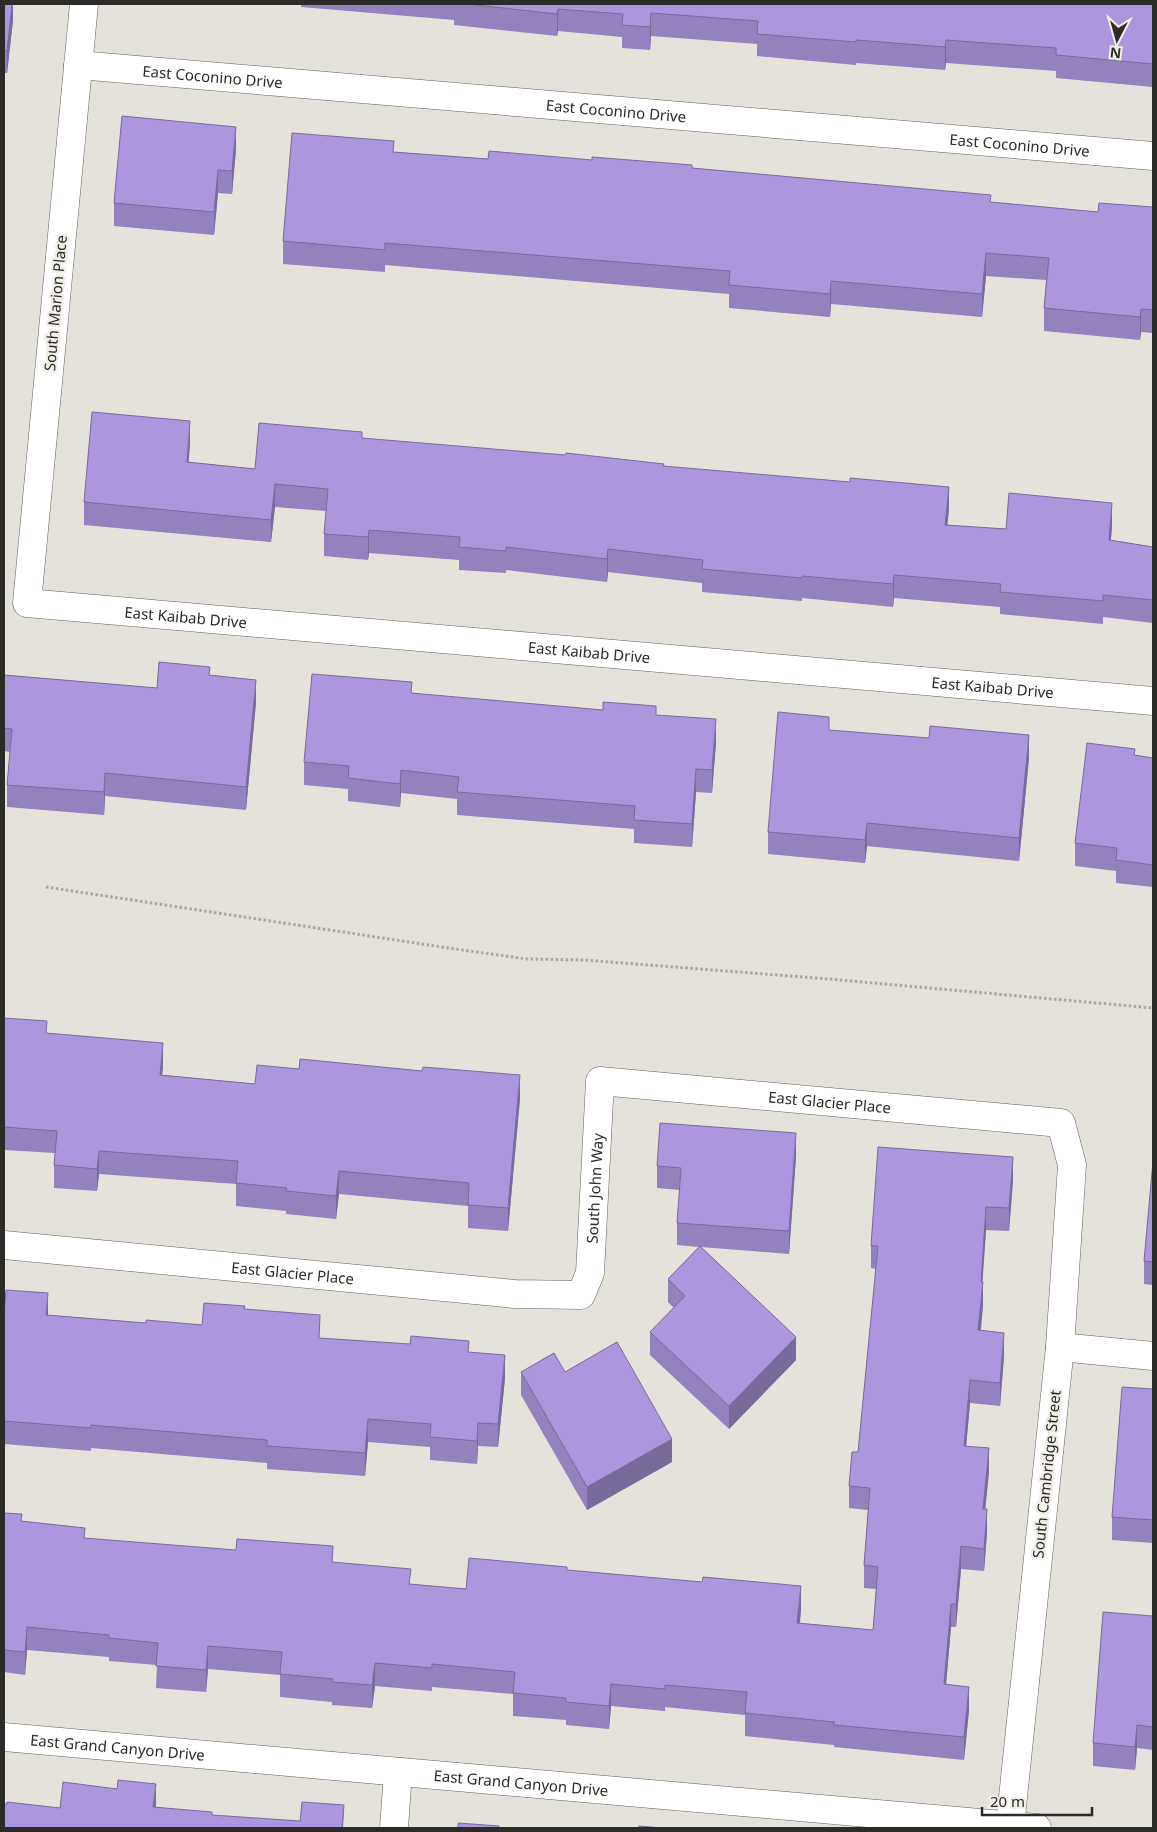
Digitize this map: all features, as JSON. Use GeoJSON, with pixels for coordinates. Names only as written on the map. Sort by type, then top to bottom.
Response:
{"type":"FeatureCollection","features":[{"type":"Feature","properties":{"kind":"street","name":"South Marion Place"},"geometry":{"type":"LineString","coordinates":[[27,603],[84,4]]}},
{"type":"Feature","properties":{"kind":"street","name":"East Coconino Drive"},"geometry":{"type":"LineString","coordinates":[[78,66],[1153,156]]}},
{"type":"Feature","properties":{"kind":"street","name":"East Kaibab Drive"},"geometry":{"type":"LineString","coordinates":[[27,603],[1153,700]]}},
{"type":"Feature","properties":{"kind":"street","name":"East Glacier Place"},"geometry":{"type":"LineString","coordinates":[[600,1081],[1061,1123]]}},
{"type":"Feature","properties":{"kind":"street","name":"South John Way"},"geometry":{"type":"LineString","coordinates":[[581,1295],[590,1273],[600,1081]]}},
{"type":"Feature","properties":{"kind":"street","name":"South Cambridge Street"},"geometry":{"type":"LineString","coordinates":[[1010,1826],[1060,1347],[1072,1165],[1061,1123]]}},
{"type":"Feature","properties":{"kind":"street","name":"East Glacier Place"},"geometry":{"type":"LineString","coordinates":[[4,1245],[514,1294],[581,1295]]}},
{"type":"Feature","properties":{"kind":"street"},"geometry":{"type":"LineString","coordinates":[[1060,1347],[1153,1356]]}},
{"type":"Feature","properties":{"kind":"street","name":"East Grand Canyon Drive"},"geometry":{"type":"LineString","coordinates":[[4,1737],[1037,1828]]}},
{"type":"Feature","properties":{"kind":"street"},"geometry":{"type":"LineString","coordinates":[[394,1828],[398,1772]]}},
{"type":"Feature","properties":{"kind":"path"},"geometry":{"type":"LineString","coordinates":[[46,887],[462,950],[527,958],[584,960],[829,979],[1153,1008]]}},
{"type":"Feature","properties":{"kind":"building"},"geometry":{"type":"Polygon","coordinates":[[[4,4],[12,4],[7,51],[4,50],[4,4]]]}},
{"type":"Feature","properties":{"kind":"building"},"geometry":{"type":"Polygon","coordinates":[[[467,4],[1153,4],[1153,64],[1056,55],[1056,48],[946,40],[945,47],[757,34],[758,21],[651,13],[650,27],[622,25],[623,14],[558,9],[557,14],[467,4]]]}},
{"type":"Feature","properties":{"kind":"building"},"geometry":{"type":"Polygon","coordinates":[[[122,116],[236,127],[232,171],[218,170],[214,212],[114,203],[122,116]]]}},
{"type":"Feature","properties":{"kind":"building"},"geometry":{"type":"Polygon","coordinates":[[[292,133],[394,141],[393,152],[488,159],[489,151],[592,160],[592,157],[692,165],[692,168],[991,195],[990,202],[1098,212],[1099,203],[1153,207],[1153,310],[1141,309],[1140,317],[1044,308],[1049,258],[986,253],[982,294],[831,281],[830,294],[729,285],[730,271],[385,243],[385,250],[283,241],[292,133]]]}},
{"type":"Feature","properties":{"kind":"building"},"geometry":{"type":"Polygon","coordinates":[[[92,412],[190,421],[187,462],[255,469],[259,423],[362,432],[362,438],[565,455],[566,453],[664,464],[663,466],[850,482],[850,478],[949,487],[945,525],[1006,529],[1009,493],[1112,503],[1109,540],[1153,547],[1153,600],[1103,595],[1103,601],[1000,592],[1001,584],[894,575],[893,584],[702,569],[703,560],[608,549],[607,559],[506,547],[506,551],[459,547],[460,537],[369,530],[368,537],[324,534],[328,489],[275,484],[271,520],[84,502],[92,412]]]}},
{"type":"Feature","properties":{"kind":"building"},"geometry":{"type":"Polygon","coordinates":[[[159,662],[210,667],[209,675],[256,680],[246,787],[105,773],[104,792],[7,785],[12,729],[4,728],[4,675],[157,688],[159,662]]]}},
{"type":"Feature","properties":{"kind":"building"},"geometry":{"type":"Polygon","coordinates":[[[312,674],[412,682],[411,693],[603,710],[603,702],[656,706],[656,715],[716,719],[712,770],[696,769],[692,824],[634,820],[635,806],[457,792],[459,777],[401,770],[400,784],[348,778],[349,766],[304,762],[312,674]]]}},
{"type":"Feature","properties":{"kind":"building"},"geometry":{"type":"Polygon","coordinates":[[[778,712],[829,717],[829,730],[929,738],[930,726],[1029,735],[1019,838],[867,823],[865,840],[768,832],[778,712]]]}},
{"type":"Feature","properties":{"kind":"building"},"geometry":{"type":"Polygon","coordinates":[[[1087,743],[1135,749],[1134,755],[1153,758],[1153,865],[1116,860],[1117,848],[1075,843],[1087,743]]]}},
{"type":"Feature","properties":{"kind":"building"},"geometry":{"type":"Polygon","coordinates":[[[4,1018],[47,1021],[46,1033],[163,1043],[160,1075],[255,1084],[257,1065],[299,1069],[300,1059],[422,1071],[423,1067],[520,1075],[508,1208],[468,1205],[469,1183],[339,1171],[336,1196],[286,1191],[287,1188],[236,1183],[238,1161],[99,1151],[97,1169],[54,1165],[57,1131],[4,1127],[4,1018]]]}},
{"type":"Feature","properties":{"kind":"building"},"geometry":{"type":"Polygon","coordinates":[[[660,1123],[796,1133],[789,1231],[677,1223],[681,1168],[657,1166],[660,1123]]]}},
{"type":"Feature","properties":{"kind":"building"},"geometry":{"type":"Polygon","coordinates":[[[878,1147],[1013,1157],[1009,1208],[986,1207],[981,1282],[983,1282],[978,1330],[1004,1333],[1000,1383],[970,1380],[964,1446],[989,1448],[983,1509],[987,1509],[984,1549],[961,1546],[956,1604],[951,1604],[944,1684],[969,1687],[964,1737],[834,1725],[834,1722],[745,1713],[747,1692],[665,1685],[665,1689],[611,1684],[609,1706],[566,1702],[566,1698],[513,1693],[515,1672],[432,1664],[432,1668],[375,1663],[372,1685],[332,1682],[333,1679],[280,1674],[282,1652],[208,1646],[206,1670],[156,1666],[158,1643],[109,1638],[109,1635],[27,1627],[25,1652],[4,1650],[4,1513],[22,1514],[21,1521],[85,1528],[84,1538],[236,1550],[237,1539],[333,1546],[332,1562],[411,1569],[409,1584],[466,1589],[469,1558],[567,1567],[567,1570],[702,1582],[703,1577],[801,1586],[797,1623],[873,1630],[878,1567],[864,1565],[870,1488],[849,1486],[852,1452],[858,1452],[878,1246],[871,1246],[878,1147]]]}},
{"type":"Feature","properties":{"kind":"building"},"geometry":{"type":"Polygon","coordinates":[[[1153,1161],[1153,1262],[1144,1261],[1153,1161]]]}},
{"type":"Feature","properties":{"kind":"building"},"geometry":{"type":"Polygon","coordinates":[[[700,1246],[796,1337],[729,1406],[650,1332],[685,1296],[668,1279],[700,1246]]]}},
{"type":"Feature","properties":{"kind":"building"},"geometry":{"type":"Polygon","coordinates":[[[6,1290],[48,1293],[46,1315],[146,1323],[146,1320],[202,1325],[204,1303],[245,1306],[244,1309],[320,1315],[319,1338],[410,1344],[411,1336],[469,1341],[468,1352],[505,1355],[498,1424],[478,1423],[477,1441],[430,1437],[431,1424],[368,1419],[365,1453],[267,1446],[267,1440],[91,1425],[91,1428],[4,1421],[4,1314],[6,1290]]]}},
{"type":"Feature","properties":{"kind":"building"},"geometry":{"type":"Polygon","coordinates":[[[617,1342],[672,1439],[587,1487],[521,1372],[554,1353],[565,1372],[617,1342]]]}},
{"type":"Feature","properties":{"kind":"building"},"geometry":{"type":"Polygon","coordinates":[[[1122,1387],[1153,1389],[1153,1520],[1112,1517],[1122,1387]]]}},
{"type":"Feature","properties":{"kind":"building"},"geometry":{"type":"Polygon","coordinates":[[[1103,1612],[1153,1616],[1153,1727],[1137,1725],[1135,1747],[1093,1743],[1103,1612]]]}},
{"type":"Feature","properties":{"kind":"building"},"geometry":{"type":"Polygon","coordinates":[[[118,1780],[156,1784],[153,1807],[212,1812],[212,1815],[300,1821],[302,1802],[344,1805],[342,1828],[4,1828],[4,1804],[7,1804],[7,1802],[60,1808],[63,1782],[117,1789],[118,1780]]]}},
{"type":"Feature","properties":{"kind":"building"},"geometry":{"type":"Polygon","coordinates":[[[458,1823],[499,1826],[499,1828],[458,1828],[458,1823]]]}},
{"type":"Feature","properties":{"kind":"building"},"geometry":{"type":"Polygon","coordinates":[[[639,1826],[663,1828],[639,1828],[639,1826]]]}}]}
